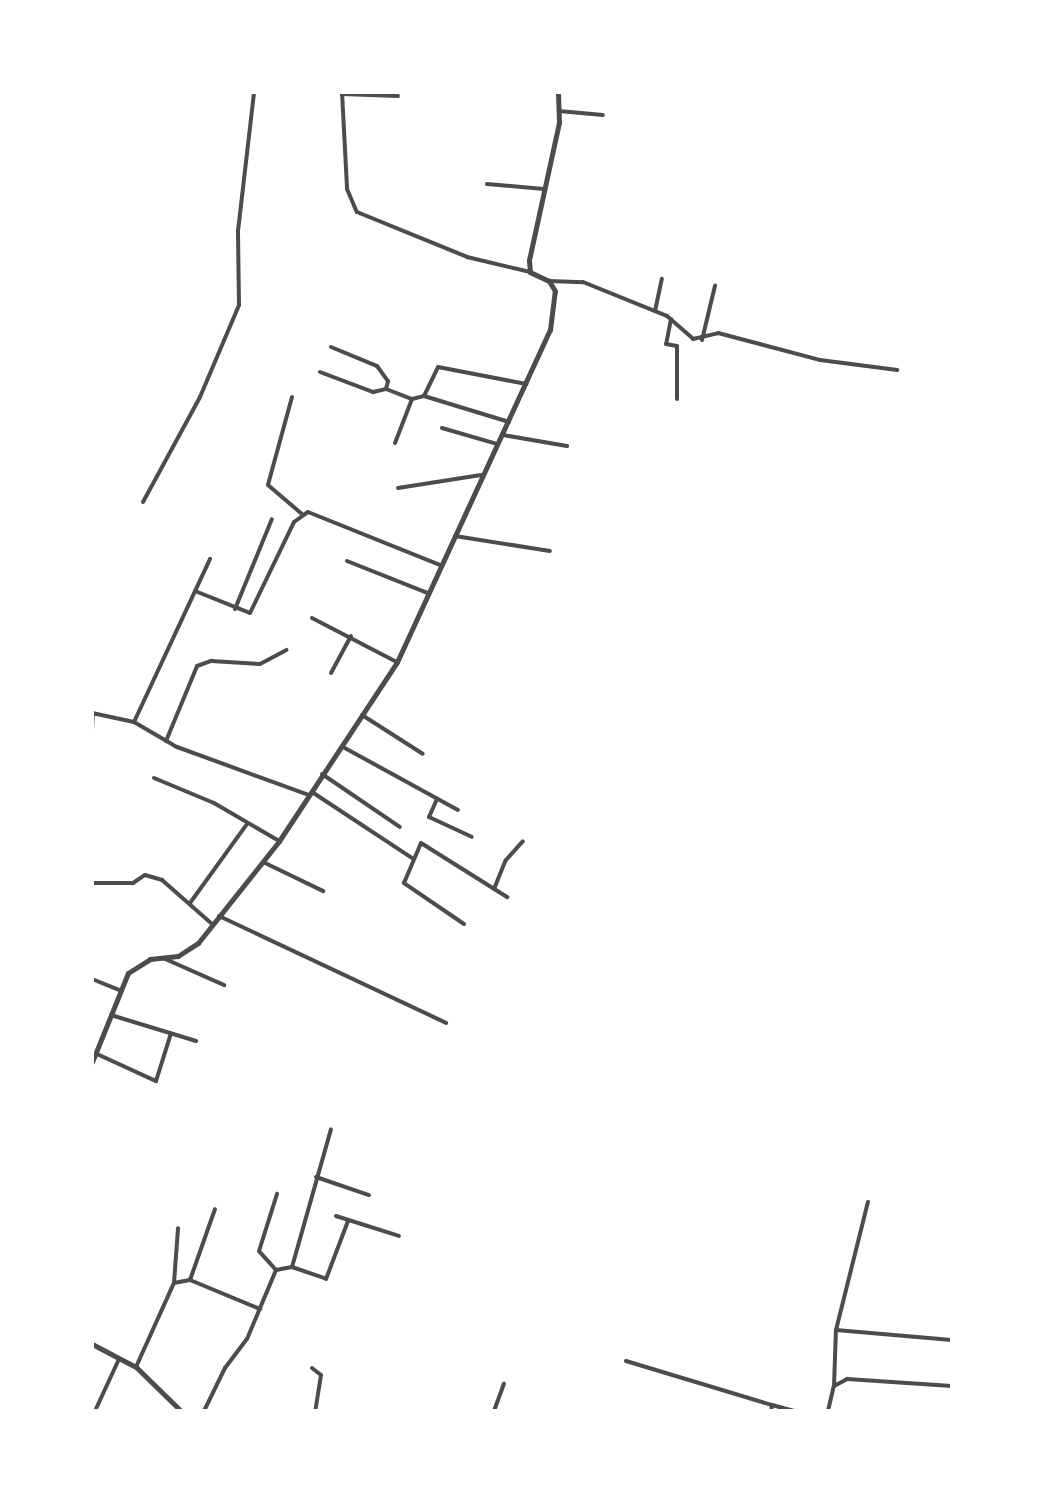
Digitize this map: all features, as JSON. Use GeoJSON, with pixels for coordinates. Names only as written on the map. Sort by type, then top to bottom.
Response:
{"type":"FeatureCollection","features":[{"type":"Feature","properties":{"kind":"street"},"geometry":{"type":"LineString","coordinates":[[143,502],[200,397],[239,305],[238,231],[254,92]]}},
{"type":"Feature","properties":{"kind":"street"},"geometry":{"type":"LineString","coordinates":[[530,272],[559,111],[558,92]]}},
{"type":"Feature","properties":{"kind":"street"},"geometry":{"type":"LineString","coordinates":[[398,96],[342,93],[347,189],[357,212],[467,257],[530,272],[549,281],[583,282],[671,319],[687,337],[702,340],[718,333],[820,360],[897,370]]}},
{"type":"Feature","properties":{"kind":"street"},"geometry":{"type":"LineString","coordinates":[[559,111],[603,115]]}},
{"type":"Feature","properties":{"kind":"street"},"geometry":{"type":"LineString","coordinates":[[487,184],[545,190]]}},
{"type":"Feature","properties":{"kind":"street"},"geometry":{"type":"LineString","coordinates":[[655,311],[662,279]]}},
{"type":"Feature","properties":{"kind":"street"},"geometry":{"type":"LineString","coordinates":[[92,1062],[119,990],[135,965],[178,956],[198,943],[279,841],[397,662],[550,330],[555,291],[549,281]]}},
{"type":"Feature","properties":{"kind":"street"},"geometry":{"type":"LineString","coordinates":[[702,340],[715,286]]}},
{"type":"Feature","properties":{"kind":"street"},"geometry":{"type":"LineString","coordinates":[[671,319],[666,344],[677,346],[677,399]]}},
{"type":"Feature","properties":{"kind":"street"},"geometry":{"type":"LineString","coordinates":[[331,347],[383,371],[386,389]]}},
{"type":"Feature","properties":{"kind":"street"},"geometry":{"type":"LineString","coordinates":[[424,396],[438,367],[527,384]]}},
{"type":"Feature","properties":{"kind":"street"},"geometry":{"type":"LineString","coordinates":[[320,372],[373,392],[386,389],[412,399],[424,396],[509,422]]}},
{"type":"Feature","properties":{"kind":"street"},"geometry":{"type":"LineString","coordinates":[[292,397],[268,485],[302,514],[322,513],[442,566]]}},
{"type":"Feature","properties":{"kind":"street"},"geometry":{"type":"LineString","coordinates":[[395,443],[412,399]]}},
{"type":"Feature","properties":{"kind":"street"},"geometry":{"type":"LineString","coordinates":[[442,428],[498,444]]}},
{"type":"Feature","properties":{"kind":"street"},"geometry":{"type":"LineString","coordinates":[[503,435],[567,446]]}},
{"type":"Feature","properties":{"kind":"street"},"geometry":{"type":"LineString","coordinates":[[398,488],[481,475]]}},
{"type":"Feature","properties":{"kind":"street"},"geometry":{"type":"LineString","coordinates":[[195,591],[235,609],[254,610],[302,514]]}},
{"type":"Feature","properties":{"kind":"street"},"geometry":{"type":"LineString","coordinates":[[235,609],[272,519]]}},
{"type":"Feature","properties":{"kind":"street"},"geometry":{"type":"LineString","coordinates":[[453,535],[550,551]]}},
{"type":"Feature","properties":{"kind":"street"},"geometry":{"type":"LineString","coordinates":[[134,722],[210,559]]}},
{"type":"Feature","properties":{"kind":"street"},"geometry":{"type":"LineString","coordinates":[[347,561],[428,593]]}},
{"type":"Feature","properties":{"kind":"street"},"geometry":{"type":"LineString","coordinates":[[312,618],[397,662]]}},
{"type":"Feature","properties":{"kind":"street"},"geometry":{"type":"LineString","coordinates":[[331,673],[351,636]]}},
{"type":"Feature","properties":{"kind":"street"},"geometry":{"type":"LineString","coordinates":[[166,741],[197,666],[211,661],[260,664],[286,650]]}},
{"type":"Feature","properties":{"kind":"street"},"geometry":{"type":"LineString","coordinates":[[92,730],[92,713],[134,722],[166,741],[311,794],[412,858]]}},
{"type":"Feature","properties":{"kind":"street"},"geometry":{"type":"LineString","coordinates":[[360,714],[423,754]]}},
{"type":"Feature","properties":{"kind":"street"},"geometry":{"type":"LineString","coordinates":[[343,747],[458,810]]}},
{"type":"Feature","properties":{"kind":"street"},"geometry":{"type":"LineString","coordinates":[[92,768],[92,799]]}},
{"type":"Feature","properties":{"kind":"street"},"geometry":{"type":"LineString","coordinates":[[322,774],[400,827]]}},
{"type":"Feature","properties":{"kind":"street"},"geometry":{"type":"LineString","coordinates":[[154,778],[279,841]]}},
{"type":"Feature","properties":{"kind":"street"},"geometry":{"type":"LineString","coordinates":[[437,799],[429,817],[472,837]]}},
{"type":"Feature","properties":{"kind":"street"},"geometry":{"type":"LineString","coordinates":[[190,903],[248,823]]}},
{"type":"Feature","properties":{"kind":"street"},"geometry":{"type":"LineString","coordinates":[[494,889],[506,860],[523,841]]}},
{"type":"Feature","properties":{"kind":"street"},"geometry":{"type":"LineString","coordinates":[[464,924],[404,883],[412,858],[421,843],[507,897]]}},
{"type":"Feature","properties":{"kind":"street"},"geometry":{"type":"LineString","coordinates":[[263,862],[323,891]]}},
{"type":"Feature","properties":{"kind":"street"},"geometry":{"type":"LineString","coordinates":[[92,883],[133,883],[145,875],[162,880],[212,924]]}},
{"type":"Feature","properties":{"kind":"street"},"geometry":{"type":"LineString","coordinates":[[219,916],[446,1023]]}},
{"type":"Feature","properties":{"kind":"street"},"geometry":{"type":"LineString","coordinates":[[163,958],[224,985]]}},
{"type":"Feature","properties":{"kind":"street"},"geometry":{"type":"LineString","coordinates":[[92,979],[119,990]]}},
{"type":"Feature","properties":{"kind":"street"},"geometry":{"type":"LineString","coordinates":[[111,1015],[196,1041]]}},
{"type":"Feature","properties":{"kind":"street"},"geometry":{"type":"LineString","coordinates":[[97,1054],[156,1081],[171,1033]]}},
{"type":"Feature","properties":{"kind":"street"},"geometry":{"type":"LineString","coordinates":[[292,1267],[331,1129]]}},
{"type":"Feature","properties":{"kind":"street"},"geometry":{"type":"LineString","coordinates":[[316,1177],[369,1195]]}},
{"type":"Feature","properties":{"kind":"street"},"geometry":{"type":"LineString","coordinates":[[276,1270],[259,1251],[277,1194]]}},
{"type":"Feature","properties":{"kind":"street"},"geometry":{"type":"LineString","coordinates":[[828,1411],[834,1386],[836,1330],[868,1202]]}},
{"type":"Feature","properties":{"kind":"street"},"geometry":{"type":"LineString","coordinates":[[190,1280],[215,1209]]}},
{"type":"Feature","properties":{"kind":"street"},"geometry":{"type":"LineString","coordinates":[[336,1216],[399,1236]]}},
{"type":"Feature","properties":{"kind":"street"},"geometry":{"type":"LineString","coordinates":[[276,1270],[292,1267],[326,1279],[348,1221]]}},
{"type":"Feature","properties":{"kind":"street"},"geometry":{"type":"LineString","coordinates":[[136,1367],[174,1283],[178,1228]]}},
{"type":"Feature","properties":{"kind":"street"},"geometry":{"type":"LineString","coordinates":[[204,1411],[260,1309],[276,1270]]}},
{"type":"Feature","properties":{"kind":"street"},"geometry":{"type":"LineString","coordinates":[[174,1283],[190,1280],[260,1309]]}},
{"type":"Feature","properties":{"kind":"street"},"geometry":{"type":"LineString","coordinates":[[836,1330],[952,1340]]}},
{"type":"Feature","properties":{"kind":"street"},"geometry":{"type":"LineString","coordinates":[[92,1344],[136,1367],[181,1411]]}},
{"type":"Feature","properties":{"kind":"street"},"geometry":{"type":"LineString","coordinates":[[95,1411],[119,1358]]}},
{"type":"Feature","properties":{"kind":"street"},"geometry":{"type":"LineString","coordinates":[[626,1361],[771,1408],[795,1411]]}},
{"type":"Feature","properties":{"kind":"street"},"geometry":{"type":"LineString","coordinates":[[312,1368],[321,1375],[315,1411]]}},
{"type":"Feature","properties":{"kind":"street"},"geometry":{"type":"LineString","coordinates":[[834,1386],[847,1379],[952,1386]]}},
{"type":"Feature","properties":{"kind":"street"},"geometry":{"type":"LineString","coordinates":[[494,1411],[504,1384]]}}]}
